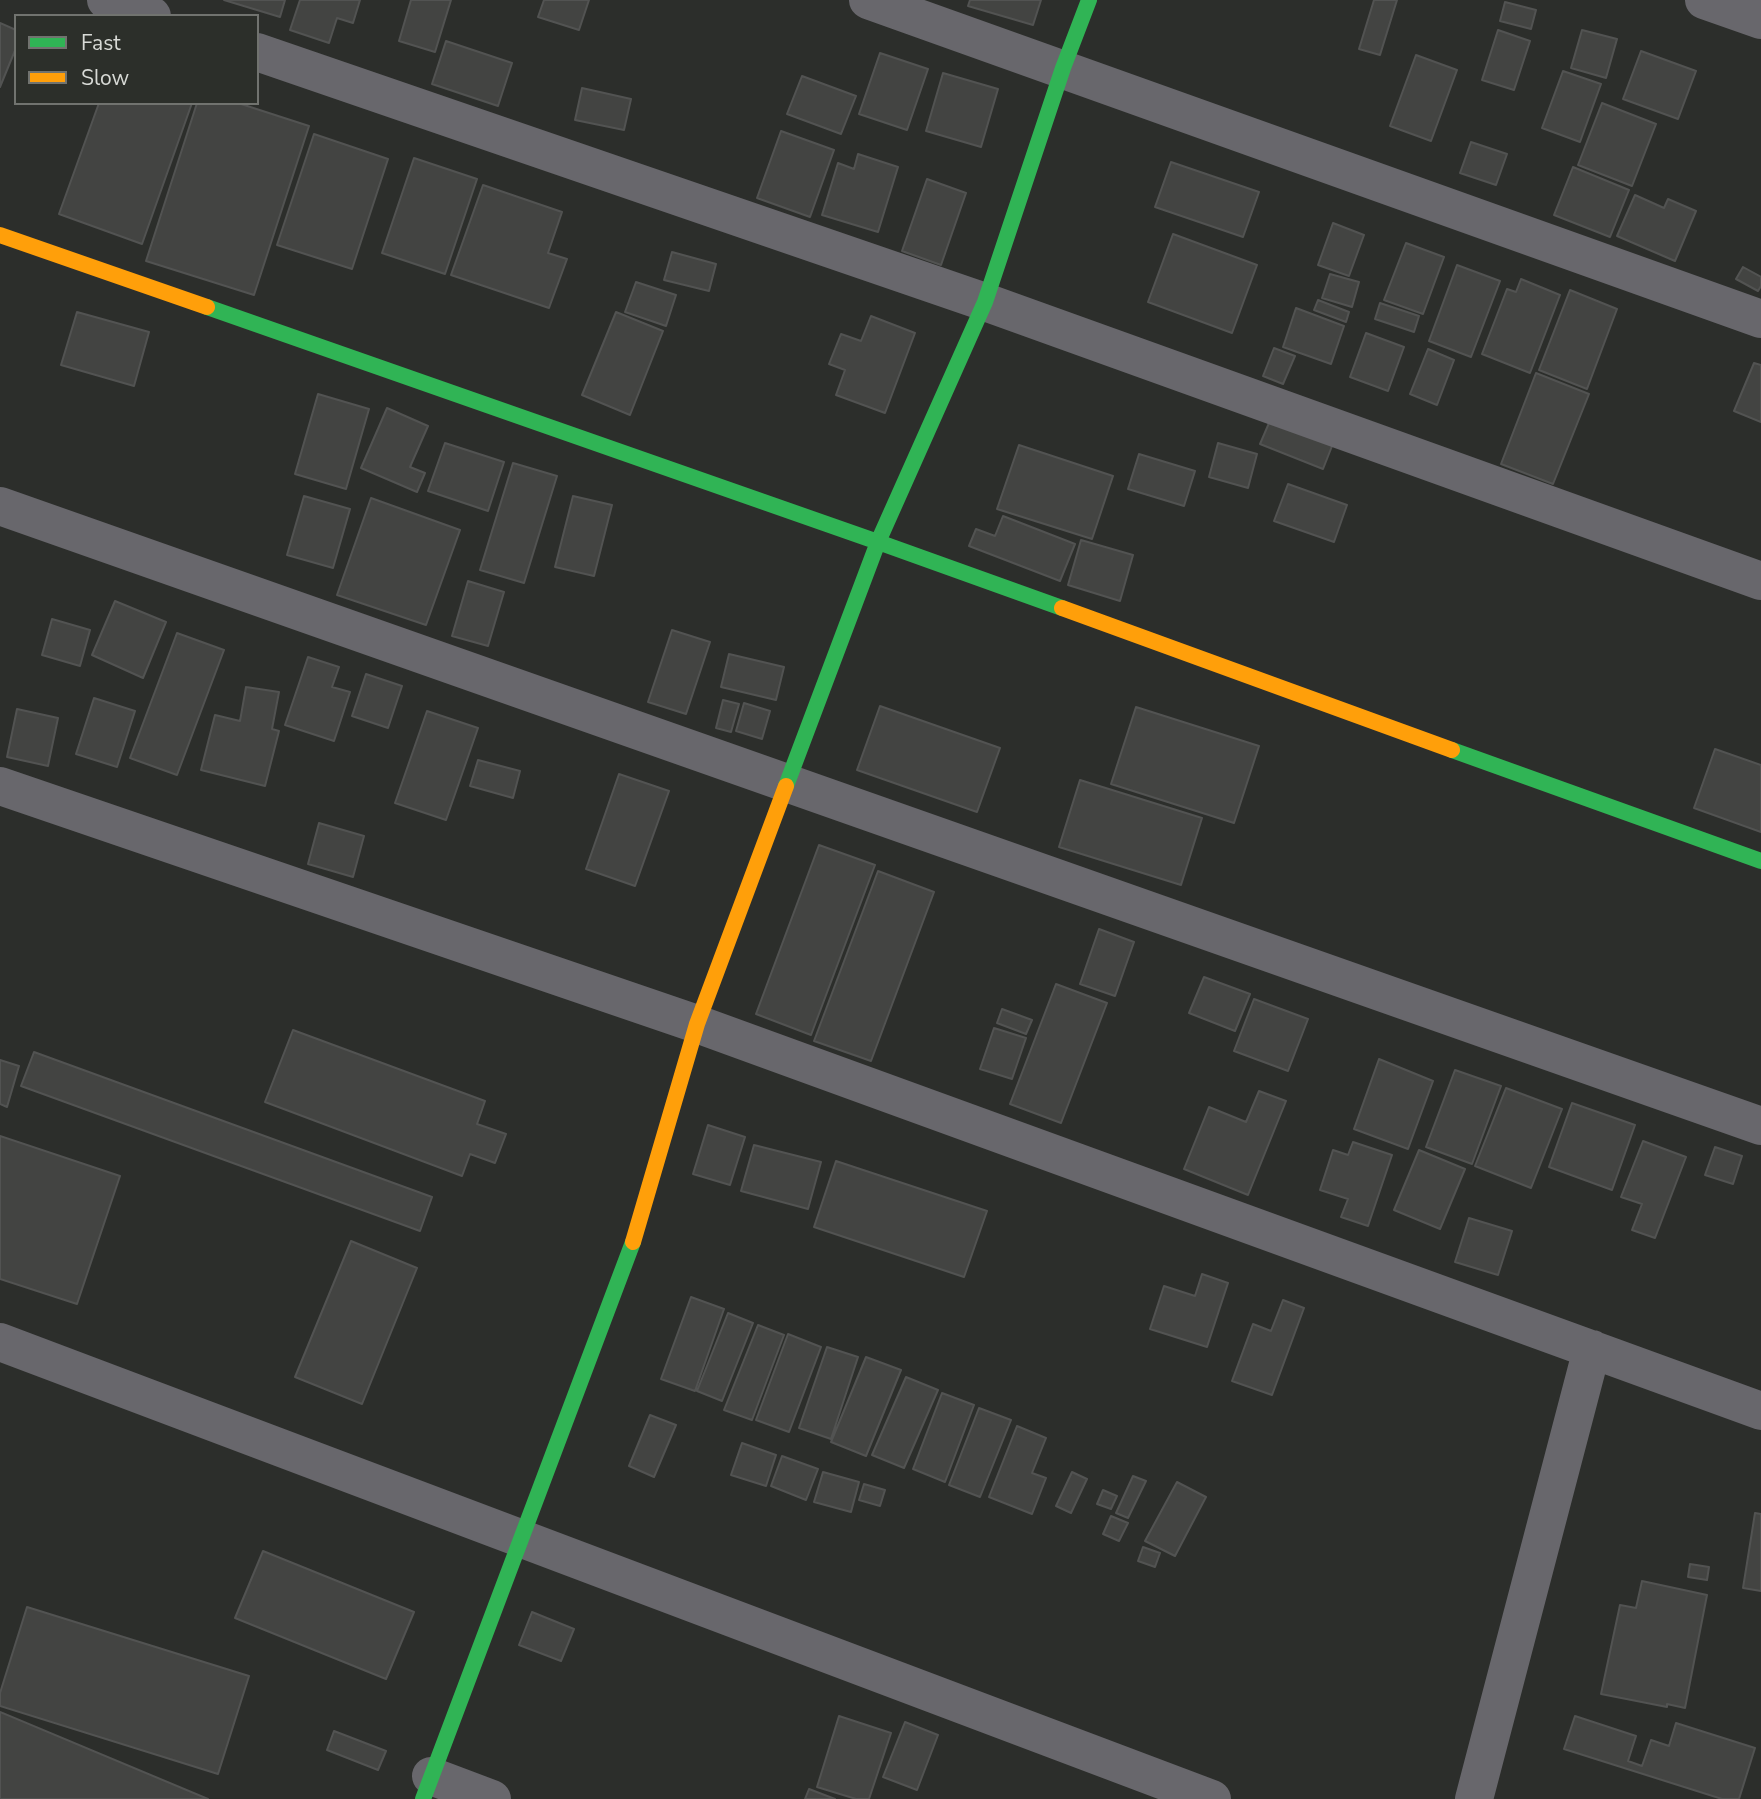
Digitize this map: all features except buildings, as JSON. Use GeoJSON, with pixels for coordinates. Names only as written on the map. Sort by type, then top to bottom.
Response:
{"type":"FeatureCollection","features":[{"type":"Feature","properties":{"kind":"street"},"geometry":{"type":"LineString","coordinates":[[106,0],[146,14]]}},
{"type":"Feature","properties":{"kind":"street"},"geometry":{"type":"LineString","coordinates":[[868,0],[1761,319]]}},
{"type":"Feature","properties":{"kind":"street"},"geometry":{"type":"LineString","coordinates":[[492,1799],[427,1787],[630,1251],[697,1024],[878,542],[985,302],[1063,68],[1089,0]]}},
{"type":"Feature","properties":{"kind":"street"},"geometry":{"type":"LineString","coordinates":[[1704,0],[1761,20]]}},
{"type":"Feature","properties":{"kind":"street"},"geometry":{"type":"LineString","coordinates":[[259,53],[985,302],[1761,581]]}},
{"type":"Feature","properties":{"kind":"street"},"geometry":{"type":"LineString","coordinates":[[0,235],[878,542],[1761,861]]}},
{"type":"Feature","properties":{"kind":"street"},"geometry":{"type":"LineString","coordinates":[[0,506],[1761,1126]]}},
{"type":"Feature","properties":{"kind":"street"},"geometry":{"type":"LineString","coordinates":[[0,786],[697,1024],[1761,1411]]}},
{"type":"Feature","properties":{"kind":"street"},"geometry":{"type":"LineString","coordinates":[[0,1342],[1212,1799]]}},
{"type":"Feature","properties":{"kind":"street"},"geometry":{"type":"LineString","coordinates":[[1474,1799],[1592,1349]]}},
{"type":"Feature","properties":{"kind":"traffic: fast"},"geometry":{"type":"LineString","coordinates":[[786,786],[878,542],[985,302],[1063,68],[1089,0]]}},
{"type":"Feature","properties":{"kind":"traffic: fast"},"geometry":{"type":"LineString","coordinates":[[207,307],[1062,608]]}},
{"type":"Feature","properties":{"kind":"traffic: fast"},"geometry":{"type":"LineString","coordinates":[[1452,750],[1761,861]]}},
{"type":"Feature","properties":{"kind":"traffic: fast"},"geometry":{"type":"LineString","coordinates":[[423,1799],[633,1242]]}},
{"type":"Feature","properties":{"kind":"traffic: slow"},"geometry":{"type":"LineString","coordinates":[[0,235],[207,307]]}},
{"type":"Feature","properties":{"kind":"traffic: slow"},"geometry":{"type":"LineString","coordinates":[[1062,608],[1452,750]]}},
{"type":"Feature","properties":{"kind":"traffic: slow"},"geometry":{"type":"LineString","coordinates":[[633,1242],[697,1024],[786,786]]}}]}
